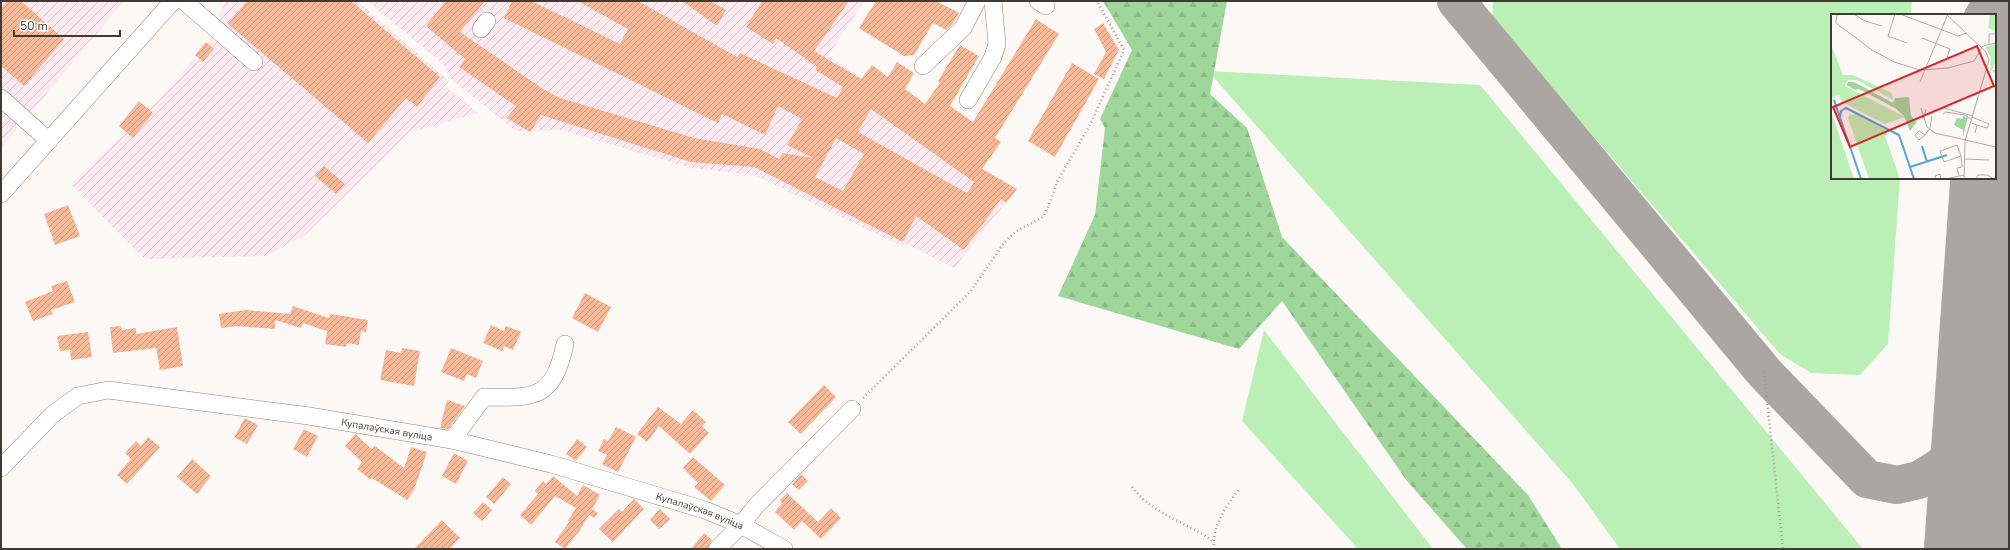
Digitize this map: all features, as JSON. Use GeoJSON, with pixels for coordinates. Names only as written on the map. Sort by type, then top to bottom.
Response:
{"type":"FeatureCollection","features":[{"type":"Feature","properties":{"kind":"street"},"geometry":{"type":"LineString","coordinates":[[1,194],[173,1]]}},
{"type":"Feature","properties":{"kind":"street"},"geometry":{"type":"LineString","coordinates":[[184,1],[254,62]]}},
{"type":"Feature","properties":{"kind":"street"},"geometry":{"type":"LineString","coordinates":[[923,66],[963,28],[977,1]]}},
{"type":"Feature","properties":{"kind":"street"},"geometry":{"type":"LineString","coordinates":[[968,100],[993,57],[997,44],[993,1]]}},
{"type":"Feature","properties":{"kind":"street"},"geometry":{"type":"LineString","coordinates":[[1,98],[49,141]]}},
{"type":"Feature","properties":{"kind":"street"},"geometry":{"type":"LineString","coordinates":[[452,440],[484,398],[504,398],[539,393],[546,389],[560,368],[565,344]]}},
{"type":"Feature","properties":{"kind":"street","name":"Купалаўская вуліца"},"geometry":{"type":"LineString","coordinates":[[1,468],[53,414],[78,396],[108,390],[309,416],[452,440],[551,464],[705,510],[741,525],[784,549]]}},
{"type":"Feature","properties":{"kind":"street"},"geometry":{"type":"LineString","coordinates":[[717,549],[741,525],[756,506],[852,409]]}},
{"type":"Feature","properties":{"kind":"path"},"geometry":{"type":"LineString","coordinates":[[852,409],[970,292],[1004,244],[1015,232],[1043,217],[1058,180],[1091,123],[1124,50],[1098,1]]}},
{"type":"Feature","properties":{"kind":"path"},"geometry":{"type":"LineString","coordinates":[[1764,372],[1783,549]]}},
{"type":"Feature","properties":{"kind":"path"},"geometry":{"type":"LineString","coordinates":[[1132,487],[1140,498],[1161,513],[1197,530],[1213,541]]}},
{"type":"Feature","properties":{"kind":"path"},"geometry":{"type":"LineString","coordinates":[[1214,549],[1213,541],[1218,519],[1238,490]]}},
{"type":"Feature","properties":{"kind":"shaded area"},"geometry":{"type":"Polygon","coordinates":[[[1,1],[124,1],[1,148],[1,1]]]}},
{"type":"Feature","properties":{"kind":"shaded area"},"geometry":{"type":"Polygon","coordinates":[[[228,1],[357,1],[449,81],[445,86],[478,113],[409,133],[305,235],[267,256],[145,259],[71,184],[153,106],[219,30],[220,11],[228,1]]]}},
{"type":"Feature","properties":{"kind":"shaded area"},"geometry":{"type":"Polygon","coordinates":[[[367,1],[864,1],[828,56],[853,72],[988,171],[1017,189],[954,268],[905,243],[903,247],[754,175],[691,168],[562,130],[516,131],[451,79],[443,64],[367,1]]]}},
{"type":"Feature","properties":{"kind":"green space"},"geometry":{"type":"Polygon","coordinates":[[[1103,1],[1227,1],[1210,94],[1247,128],[1282,237],[1528,495],[1562,549],[1467,549],[1407,481],[1282,301],[1239,349],[1058,296],[1095,215],[1105,128],[1100,119],[1132,50],[1103,1]]]}},
{"type":"Feature","properties":{"kind":"green space"},"geometry":{"type":"Polygon","coordinates":[[[1493,1],[1912,1],[1911,14],[1831,14],[1831,179],[1900,179],[1888,344],[1860,375],[1811,373],[1780,354],[1492,18],[1493,1]]]}},
{"type":"Feature","properties":{"kind":"green space"},"geometry":{"type":"Polygon","coordinates":[[[1208,71],[1480,85],[1863,549],[1620,549],[1573,484],[1208,71]]]}},
{"type":"Feature","properties":{"kind":"green space"},"geometry":{"type":"Polygon","coordinates":[[[1264,330],[1433,549],[1358,549],[1242,421],[1264,330]]]}},
{"type":"Feature","properties":{"kind":"building"},"geometry":{"type":"Polygon","coordinates":[[[7,1],[21,1],[64,39],[24,86],[1,66],[1,8],[7,1]]]}},
{"type":"Feature","properties":{"kind":"building"},"geometry":{"type":"Polygon","coordinates":[[[247,1],[351,1],[440,77],[417,107],[406,98],[368,143],[228,24],[247,1]]]}},
{"type":"Feature","properties":{"kind":"building"},"geometry":{"type":"Polygon","coordinates":[[[446,1],[485,1],[460,32],[543,89],[560,98],[694,138],[760,149],[779,159],[783,153],[813,158],[787,145],[802,119],[778,106],[765,135],[722,114],[718,123],[504,18],[512,1],[531,1],[620,44],[628,29],[578,1],[638,1],[737,57],[740,53],[837,98],[843,87],[815,70],[817,67],[776,38],[773,44],[746,27],[762,1],[849,1],[814,51],[861,79],[872,65],[888,77],[897,62],[914,73],[905,89],[925,104],[940,83],[938,81],[960,45],[979,56],[950,106],[973,122],[1036,19],[1059,34],[995,138],[1001,142],[982,169],[1017,189],[1006,203],[1001,199],[964,250],[916,216],[903,242],[754,167],[691,162],[541,115],[530,132],[507,118],[516,106],[459,67],[465,59],[426,26],[446,1]],[[871,109],[858,132],[967,193],[974,182],[871,109]],[[836,138],[815,177],[843,191],[864,154],[836,138]]]}},
{"type":"Feature","properties":{"kind":"building"},"geometry":{"type":"Polygon","coordinates":[[[682,1],[710,1],[726,10],[717,26],[682,1]]]}},
{"type":"Feature","properties":{"kind":"building"},"geometry":{"type":"Polygon","coordinates":[[[876,1],[936,1],[959,13],[953,24],[946,30],[933,23],[914,55],[904,56],[859,28],[876,1]]]}},
{"type":"Feature","properties":{"kind":"building"},"geometry":{"type":"Polygon","coordinates":[[[1103,23],[1119,50],[1104,79],[1094,74],[1106,52],[1094,29],[1103,23]]]}},
{"type":"Feature","properties":{"kind":"building"},"geometry":{"type":"Polygon","coordinates":[[[206,42],[214,49],[203,62],[195,55],[206,42]]]}},
{"type":"Feature","properties":{"kind":"building"},"geometry":{"type":"Polygon","coordinates":[[[1072,63],[1099,79],[1055,157],[1028,141],[1072,63]]]}},
{"type":"Feature","properties":{"kind":"building"},"geometry":{"type":"Polygon","coordinates":[[[139,101],[153,113],[133,138],[119,126],[139,101]]]}},
{"type":"Feature","properties":{"kind":"building"},"geometry":{"type":"Polygon","coordinates":[[[324,166],[345,184],[336,194],[315,176],[324,166]]]}},
{"type":"Feature","properties":{"kind":"building"},"geometry":{"type":"Polygon","coordinates":[[[68,205],[80,236],[55,245],[44,214],[68,205]]]}},
{"type":"Feature","properties":{"kind":"building"},"geometry":{"type":"Polygon","coordinates":[[[67,281],[75,302],[51,310],[53,314],[33,321],[25,302],[53,291],[51,286],[67,281]]]}},
{"type":"Feature","properties":{"kind":"building"},"geometry":{"type":"Polygon","coordinates":[[[585,293],[611,307],[598,332],[572,318],[585,293]]]}},
{"type":"Feature","properties":{"kind":"building"},"geometry":{"type":"Polygon","coordinates":[[[293,306],[329,318],[330,314],[368,320],[366,332],[361,331],[359,345],[347,343],[346,347],[325,344],[327,331],[303,323],[301,328],[275,320],[275,329],[236,326],[221,328],[219,314],[245,310],[290,314],[293,306]]]}},
{"type":"Feature","properties":{"kind":"building"},"geometry":{"type":"Polygon","coordinates":[[[491,325],[504,331],[506,326],[521,332],[513,350],[504,346],[502,351],[483,343],[491,325]]]}},
{"type":"Feature","properties":{"kind":"building"},"geometry":{"type":"Polygon","coordinates":[[[121,326],[122,330],[136,328],[136,334],[177,327],[183,366],[160,370],[156,348],[113,353],[110,327],[121,326]]]}},
{"type":"Feature","properties":{"kind":"building"},"geometry":{"type":"Polygon","coordinates":[[[88,332],[92,357],[71,360],[70,350],[60,351],[57,336],[88,332]]]}},
{"type":"Feature","properties":{"kind":"building"},"geometry":{"type":"Polygon","coordinates":[[[402,348],[420,351],[414,386],[380,380],[386,350],[401,353],[402,348]]]}},
{"type":"Feature","properties":{"kind":"building"},"geometry":{"type":"Polygon","coordinates":[[[451,348],[483,361],[476,378],[467,374],[464,381],[441,372],[451,348]]]}},
{"type":"Feature","properties":{"kind":"building"},"geometry":{"type":"Polygon","coordinates":[[[824,385],[836,397],[801,434],[788,422],[824,385]]]}},
{"type":"Feature","properties":{"kind":"building"},"geometry":{"type":"Polygon","coordinates":[[[447,400],[465,406],[448,429],[440,428],[447,400]]]}},
{"type":"Feature","properties":{"kind":"building"},"geometry":{"type":"Polygon","coordinates":[[[658,407],[681,424],[693,410],[706,422],[702,426],[709,433],[690,454],[659,426],[647,442],[637,434],[658,407]]]}},
{"type":"Feature","properties":{"kind":"building"},"geometry":{"type":"Polygon","coordinates":[[[245,418],[258,425],[247,444],[234,437],[245,418]]]}},
{"type":"Feature","properties":{"kind":"building"},"geometry":{"type":"Polygon","coordinates":[[[616,427],[636,437],[618,472],[602,464],[607,455],[598,451],[604,439],[608,441],[616,427]]]}},
{"type":"Feature","properties":{"kind":"building"},"geometry":{"type":"Polygon","coordinates":[[[304,429],[318,436],[307,457],[293,449],[304,429]]]}},
{"type":"Feature","properties":{"kind":"building"},"geometry":{"type":"Polygon","coordinates":[[[355,434],[372,449],[375,446],[404,468],[411,447],[427,452],[414,490],[407,500],[372,478],[371,480],[357,469],[362,462],[345,446],[355,434]]]}},
{"type":"Feature","properties":{"kind":"building"},"geometry":{"type":"Polygon","coordinates":[[[148,437],[160,447],[127,484],[117,475],[131,459],[125,453],[136,441],[141,446],[148,437]]]}},
{"type":"Feature","properties":{"kind":"building"},"geometry":{"type":"Polygon","coordinates":[[[577,439],[587,447],[576,461],[566,454],[577,439]]]}},
{"type":"Feature","properties":{"kind":"building"},"geometry":{"type":"Polygon","coordinates":[[[454,453],[468,461],[456,484],[442,476],[454,453]]]}},
{"type":"Feature","properties":{"kind":"building"},"geometry":{"type":"Polygon","coordinates":[[[693,457],[725,485],[711,501],[694,487],[698,483],[683,468],[693,457]]]}},
{"type":"Feature","properties":{"kind":"building"},"geometry":{"type":"Polygon","coordinates":[[[192,459],[211,476],[197,494],[177,477],[192,459]]]}},
{"type":"Feature","properties":{"kind":"building"},"geometry":{"type":"Polygon","coordinates":[[[801,474],[808,481],[799,490],[792,484],[801,474]]]}},
{"type":"Feature","properties":{"kind":"building"},"geometry":{"type":"Polygon","coordinates":[[[553,476],[577,496],[583,485],[600,495],[592,509],[598,513],[594,518],[589,515],[580,530],[565,549],[555,542],[569,522],[568,521],[576,508],[555,496],[531,525],[520,515],[538,494],[535,491],[543,481],[546,484],[553,476]]]}},
{"type":"Feature","properties":{"kind":"building"},"geometry":{"type":"Polygon","coordinates":[[[503,477],[511,484],[494,504],[486,497],[503,477]]]}},
{"type":"Feature","properties":{"kind":"building"},"geometry":{"type":"Polygon","coordinates":[[[787,493],[818,522],[831,508],[841,518],[821,539],[802,521],[794,530],[775,512],[782,503],[780,500],[787,493]]]}},
{"type":"Feature","properties":{"kind":"building"},"geometry":{"type":"Polygon","coordinates":[[[634,499],[644,509],[613,542],[599,529],[619,509],[622,512],[634,499]]]}},
{"type":"Feature","properties":{"kind":"building"},"geometry":{"type":"Polygon","coordinates":[[[483,502],[492,510],[482,521],[473,513],[483,502]]]}},
{"type":"Feature","properties":{"kind":"building"},"geometry":{"type":"Polygon","coordinates":[[[660,509],[670,519],[659,529],[650,520],[660,509]]]}},
{"type":"Feature","properties":{"kind":"building"},"geometry":{"type":"Polygon","coordinates":[[[442,520],[460,538],[449,549],[414,549],[442,520]]]}},
{"type":"Feature","properties":{"kind":"building"},"geometry":{"type":"Polygon","coordinates":[[[704,533],[712,540],[707,549],[691,549],[704,533]]]}},
{"type":"Feature","properties":{"kind":"taxiway"},"geometry":{"type":"LineString","coordinates":[[1456,1],[1764,372],[1867,479],[1897,485],[1919,480],[1943,465],[1970,428],[1981,407],[1984,386]]}},
{"type":"Feature","properties":{"kind":"runway"},"geometry":{"type":"LineString","coordinates":[[1972,549],[2009,30]]}}]}
